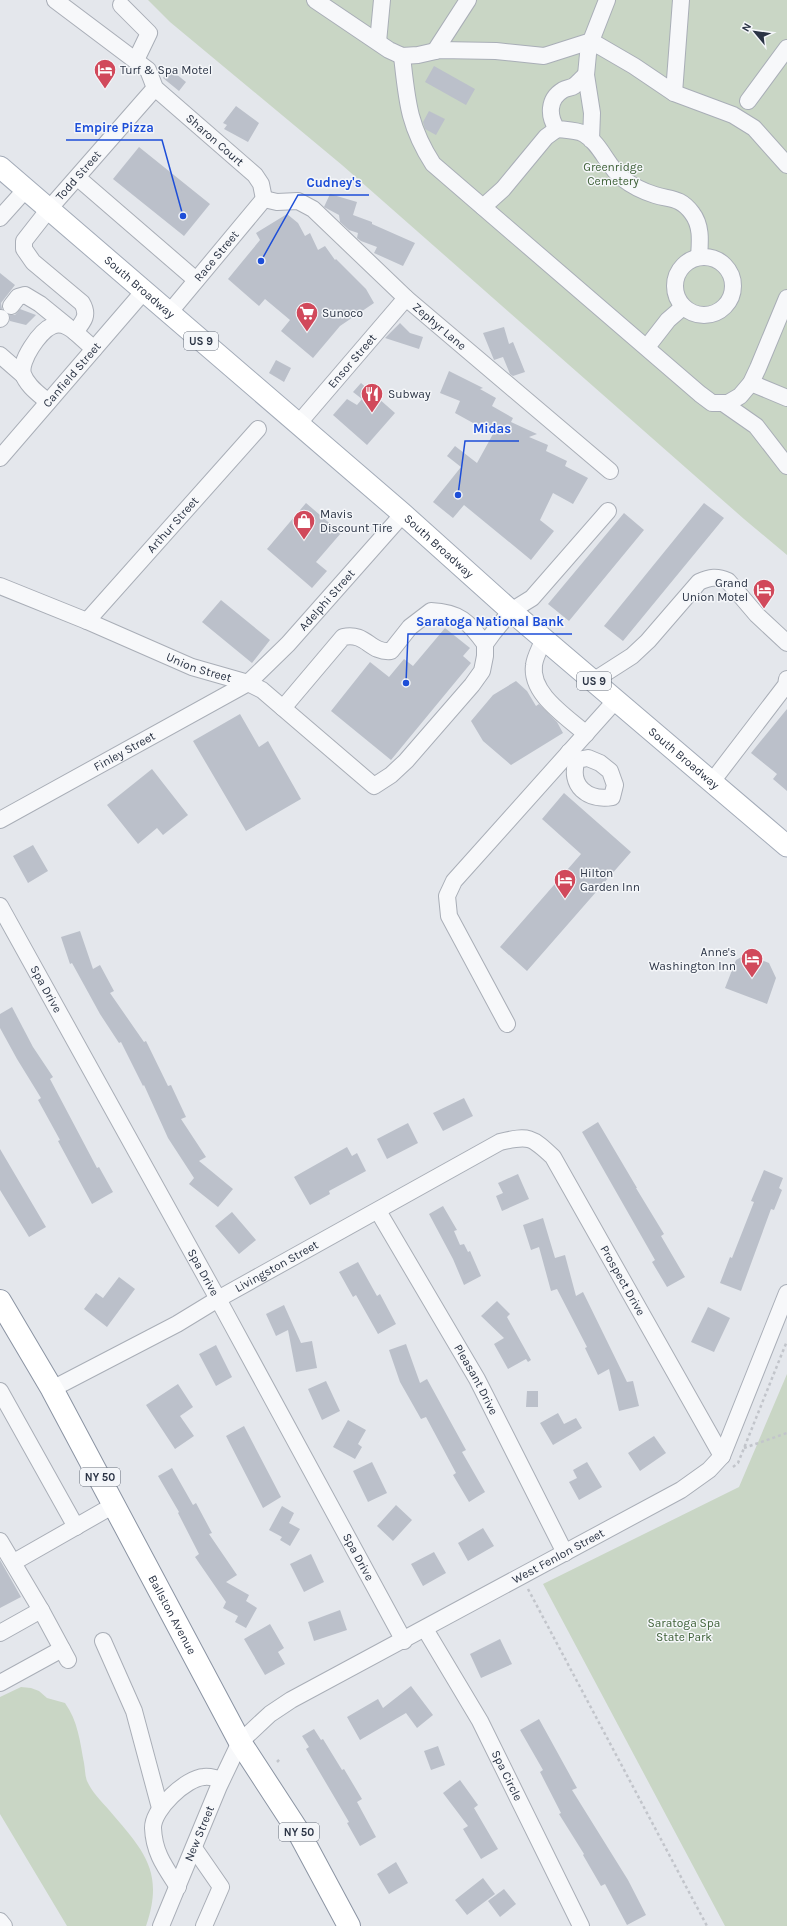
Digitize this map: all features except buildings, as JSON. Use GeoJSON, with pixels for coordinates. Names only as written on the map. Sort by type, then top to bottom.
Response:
{"type":"FeatureCollection","features":[{"type":"Feature","properties":{"kind":"highway","name":"Ballston Avenue"},"geometry":{"type":"LineString","coordinates":[[0,1301],[52,1389],[240,1742],[298,1831],[349,1926]]}},
{"type":"Feature","properties":{"kind":"main road","name":"South Broadway"},"geometry":{"type":"LineString","coordinates":[[0,167],[403,514],[511,611],[711,783],[787,846]]}},
{"type":"Feature","properties":{"kind":"street"},"geometry":{"type":"LineString","coordinates":[[55,0],[148,70],[155,88]]}},
{"type":"Feature","properties":{"kind":"street"},"geometry":{"type":"LineString","coordinates":[[315,0],[389,50],[402,56],[418,55],[435,51],[496,51],[544,56],[592,41],[634,66],[674,93],[723,112],[754,128],[787,166]]}},
{"type":"Feature","properties":{"kind":"street"},"geometry":{"type":"LineString","coordinates":[[378,42],[382,0]]}},
{"type":"Feature","properties":{"kind":"street"},"geometry":{"type":"LineString","coordinates":[[435,51],[468,0]]}},
{"type":"Feature","properties":{"kind":"street"},"geometry":{"type":"LineString","coordinates":[[591,140],[592,113],[586,75],[588,54],[607,0]]}},
{"type":"Feature","properties":{"kind":"street"},"geometry":{"type":"LineString","coordinates":[[674,93],[681,0]]}},
{"type":"Feature","properties":{"kind":"street"},"geometry":{"type":"LineString","coordinates":[[121,5],[149,33],[136,60]]}},
{"type":"Feature","properties":{"kind":"street"},"geometry":{"type":"LineString","coordinates":[[744,122],[748,101],[787,48]]}},
{"type":"Feature","properties":{"kind":"street"},"geometry":{"type":"LineString","coordinates":[[402,56],[408,103],[413,126],[421,145],[433,164],[712,403],[728,403],[740,396],[751,383],[787,298]]}},
{"type":"Feature","properties":{"kind":"street"},"geometry":{"type":"LineString","coordinates":[[586,75],[573,87],[565,88],[553,99],[550,114],[552,122],[557,129],[583,134],[591,140],[610,166],[623,178],[655,195],[675,198],[692,212],[698,221],[701,238],[699,258]]}},
{"type":"Feature","properties":{"kind":"street","name":"Todd Street"},"geometry":{"type":"LineString","coordinates":[[71,329],[86,316],[86,310],[82,303],[33,262],[24,249],[24,241],[48,209],[78,178],[155,88]]}},
{"type":"Feature","properties":{"kind":"street","name":"Sharon Court"},"geometry":{"type":"LineString","coordinates":[[155,88],[255,175],[261,184],[264,199]]}},
{"type":"Feature","properties":{"kind":"street"},"geometry":{"type":"LineString","coordinates":[[723,112],[748,101]]}},
{"type":"Feature","properties":{"kind":"street"},"geometry":{"type":"LineString","coordinates":[[483,207],[503,189],[546,137],[557,129]]}},
{"type":"Feature","properties":{"kind":"street"},"geometry":{"type":"LineString","coordinates":[[78,178],[196,280]]}},
{"type":"Feature","properties":{"kind":"street"},"geometry":{"type":"LineString","coordinates":[[0,218],[26,189]]}},
{"type":"Feature","properties":{"kind":"street","name":"Race Street"},"geometry":{"type":"LineString","coordinates":[[169,313],[264,199]]}},
{"type":"Feature","properties":{"kind":"street","name":"Zephyr Lane"},"geometry":{"type":"LineString","coordinates":[[264,199],[277,202],[298,201],[314,210],[406,298],[610,471]]}},
{"type":"Feature","properties":{"kind":"street"},"geometry":{"type":"LineString","coordinates":[[709,257],[718,260],[726,267],[732,275],[734,285],[733,296],[728,304],[720,311],[711,315],[696,314],[683,307],[678,300],[675,282],[683,266],[699,258],[709,257]]}},
{"type":"Feature","properties":{"kind":"street","name":"Canfield Street"},"geometry":{"type":"LineString","coordinates":[[2,452],[48,402],[144,291]]}},
{"type":"Feature","properties":{"kind":"street"},"geometry":{"type":"LineString","coordinates":[[4,314],[18,297],[25,295],[40,304],[94,349]]}},
{"type":"Feature","properties":{"kind":"street","name":"Ensor Street"},"geometry":{"type":"LineString","coordinates":[[298,424],[406,298]]}},
{"type":"Feature","properties":{"kind":"street"},"geometry":{"type":"LineString","coordinates":[[647,347],[668,320],[683,307]]}},
{"type":"Feature","properties":{"kind":"street"},"geometry":{"type":"LineString","coordinates":[[23,375],[22,366],[26,356],[44,332],[52,325],[60,324],[71,329]]}},
{"type":"Feature","properties":{"kind":"street"},"geometry":{"type":"LineString","coordinates":[[0,356],[23,375],[28,384],[48,402]]}},
{"type":"Feature","properties":{"kind":"street"},"geometry":{"type":"LineString","coordinates":[[751,383],[787,398]]}},
{"type":"Feature","properties":{"kind":"street"},"geometry":{"type":"LineString","coordinates":[[723,403],[756,426],[787,466]]}},
{"type":"Feature","properties":{"kind":"street","name":"Arthur Street"},"geometry":{"type":"LineString","coordinates":[[87,621],[258,429]]}},
{"type":"Feature","properties":{"kind":"street"},"geometry":{"type":"LineString","coordinates":[[283,708],[343,638],[352,636],[361,638],[373,648],[384,652],[391,651],[410,627],[431,611],[443,611],[458,616],[474,629],[486,644],[511,611],[532,598],[608,511]]}},
{"type":"Feature","properties":{"kind":"street","name":"Adelphi Street"},"geometry":{"type":"LineString","coordinates":[[248,683],[288,644],[403,514]]}},
{"type":"Feature","properties":{"kind":"street"},"geometry":{"type":"LineString","coordinates":[[593,681],[632,656],[648,641],[699,582],[710,577],[721,578],[728,581],[757,615],[787,643]]}},
{"type":"Feature","properties":{"kind":"street","name":"Union Street"},"geometry":{"type":"LineString","coordinates":[[0,586],[87,621],[192,667],[248,683],[262,690],[374,786],[391,775],[406,761],[472,685],[482,671],[486,644]]}},
{"type":"Feature","properties":{"kind":"street"},"geometry":{"type":"LineString","coordinates":[[544,638],[534,664],[534,679],[540,692],[586,734]]}},
{"type":"Feature","properties":{"kind":"street"},"geometry":{"type":"LineString","coordinates":[[711,783],[786,685],[787,679]]}},
{"type":"Feature","properties":{"kind":"street","name":"Finley Street"},"geometry":{"type":"LineString","coordinates":[[0,820],[248,683]]}},
{"type":"Feature","properties":{"kind":"street"},"geometry":{"type":"LineString","coordinates":[[506,1024],[449,916],[447,896],[454,881],[573,756],[586,734],[616,700]]}},
{"type":"Feature","properties":{"kind":"street","name":"Spa Drive"},"geometry":{"type":"LineString","coordinates":[[0,906],[218,1299],[404,1641]]}},
{"type":"Feature","properties":{"kind":"street","name":"Prospect Drive"},"geometry":{"type":"LineString","coordinates":[[500,1142],[519,1137],[528,1138],[539,1143],[553,1157],[722,1456]]}},
{"type":"Feature","properties":{"kind":"street","name":"Livingston Street"},"geometry":{"type":"LineString","coordinates":[[52,1389],[177,1324],[218,1299],[500,1142]]}},
{"type":"Feature","properties":{"kind":"street","name":"Pleasant Drive"},"geometry":{"type":"LineString","coordinates":[[378,1211],[477,1379],[565,1554]]}},
{"type":"Feature","properties":{"kind":"street","name":"West Fenlon Street"},"geometry":{"type":"LineString","coordinates":[[240,1742],[270,1714],[291,1700],[404,1641],[521,1576],[565,1554],[681,1490],[709,1470],[722,1456],[787,1293]]}},
{"type":"Feature","properties":{"kind":"street"},"geometry":{"type":"LineString","coordinates":[[0,1391],[76,1527]]}},
{"type":"Feature","properties":{"kind":"street"},"geometry":{"type":"LineString","coordinates":[[14,1562],[114,1505]]}},
{"type":"Feature","properties":{"kind":"street"},"geometry":{"type":"LineString","coordinates":[[0,1541],[14,1562],[65,1655],[0,1683]]}},
{"type":"Feature","properties":{"kind":"street"},"geometry":{"type":"LineString","coordinates":[[0,1633],[41,1610]]}},
{"type":"Feature","properties":{"kind":"street","name":"Spa Circle"},"geometry":{"type":"LineString","coordinates":[[424,1629],[480,1721],[581,1926]]}},
{"type":"Feature","properties":{"kind":"street"},"geometry":{"type":"LineString","coordinates":[[103,1641],[134,1711],[160,1808]]}},
{"type":"Feature","properties":{"kind":"street","name":"New Street"},"geometry":{"type":"LineString","coordinates":[[161,1926],[222,1779],[240,1742]]}},
{"type":"Feature","properties":{"kind":"street"},"geometry":{"type":"LineString","coordinates":[[178,1887],[158,1855],[153,1827],[160,1808],[185,1784],[204,1777],[222,1779]]}},
{"type":"Feature","properties":{"kind":"street"},"geometry":{"type":"LineString","coordinates":[[194,1848],[221,1887],[204,1926]]}},
{"type":"Feature","properties":{"kind":"street"},"geometry":{"type":"LineString","coordinates":[[0,1920],[4,1926]]}},
{"type":"Feature","properties":{"kind":"path"},"geometry":{"type":"LineString","coordinates":[[722,1456],[787,1433]]}},
{"type":"Feature","properties":{"kind":"path"},"geometry":{"type":"LineString","coordinates":[[521,1576],[707,1926]]}},
{"type":"Feature","properties":{"kind":"green space","name":"Greenridge Cemetery"},"geometry":{"type":"Polygon","coordinates":[[[148,0],[787,0],[787,555],[744,519],[342,165],[170,22],[148,0]]]}},
{"type":"Feature","properties":{"kind":"green space","name":"Saratoga Spa State Park"},"geometry":{"type":"Polygon","coordinates":[[[787,1374],[787,1926],[725,1926],[543,1584],[739,1487],[787,1374]]]}},
{"type":"Feature","properties":{"kind":"green space"},"geometry":{"type":"Polygon","coordinates":[[[21,1687],[31,1688],[39,1691],[47,1698],[65,1703],[73,1717],[78,1732],[87,1781],[97,1796],[132,1837],[141,1850],[152,1876],[153,1890],[151,1907],[146,1926],[67,1926],[0,1814],[0,1697],[21,1687]]]}},
{"type":"Feature","properties":{"kind":"place","name":"Turf & Spa Motel"},"geometry":{"type":"Point","coordinates":[105,90]}},
{"type":"Feature","properties":{"kind":"place","name":"Empire Pizza"},"geometry":{"type":"Point","coordinates":[183,216]}},
{"type":"Feature","properties":{"kind":"place","name":"Cudney's"},"geometry":{"type":"Point","coordinates":[261,261]}},
{"type":"Feature","properties":{"kind":"place","name":"Sunoco"},"geometry":{"type":"Point","coordinates":[307,332]}},
{"type":"Feature","properties":{"kind":"place","name":"Subway"},"geometry":{"type":"Point","coordinates":[372,414]}},
{"type":"Feature","properties":{"kind":"place","name":"Midas"},"geometry":{"type":"Point","coordinates":[458,495]}},
{"type":"Feature","properties":{"kind":"place","name":"Mavis Discount Tire"},"geometry":{"type":"Point","coordinates":[304,540]}},
{"type":"Feature","properties":{"kind":"place","name":"Grand Union Motel"},"geometry":{"type":"Point","coordinates":[764,610]}},
{"type":"Feature","properties":{"kind":"place","name":"Saratoga National Bank"},"geometry":{"type":"Point","coordinates":[406,683]}},
{"type":"Feature","properties":{"kind":"place","name":"Hilton Garden Inn"},"geometry":{"type":"Point","coordinates":[565,900]}},
{"type":"Feature","properties":{"kind":"place","name":"Anne's Washington Inn"},"geometry":{"type":"Point","coordinates":[752,978]}}]}
